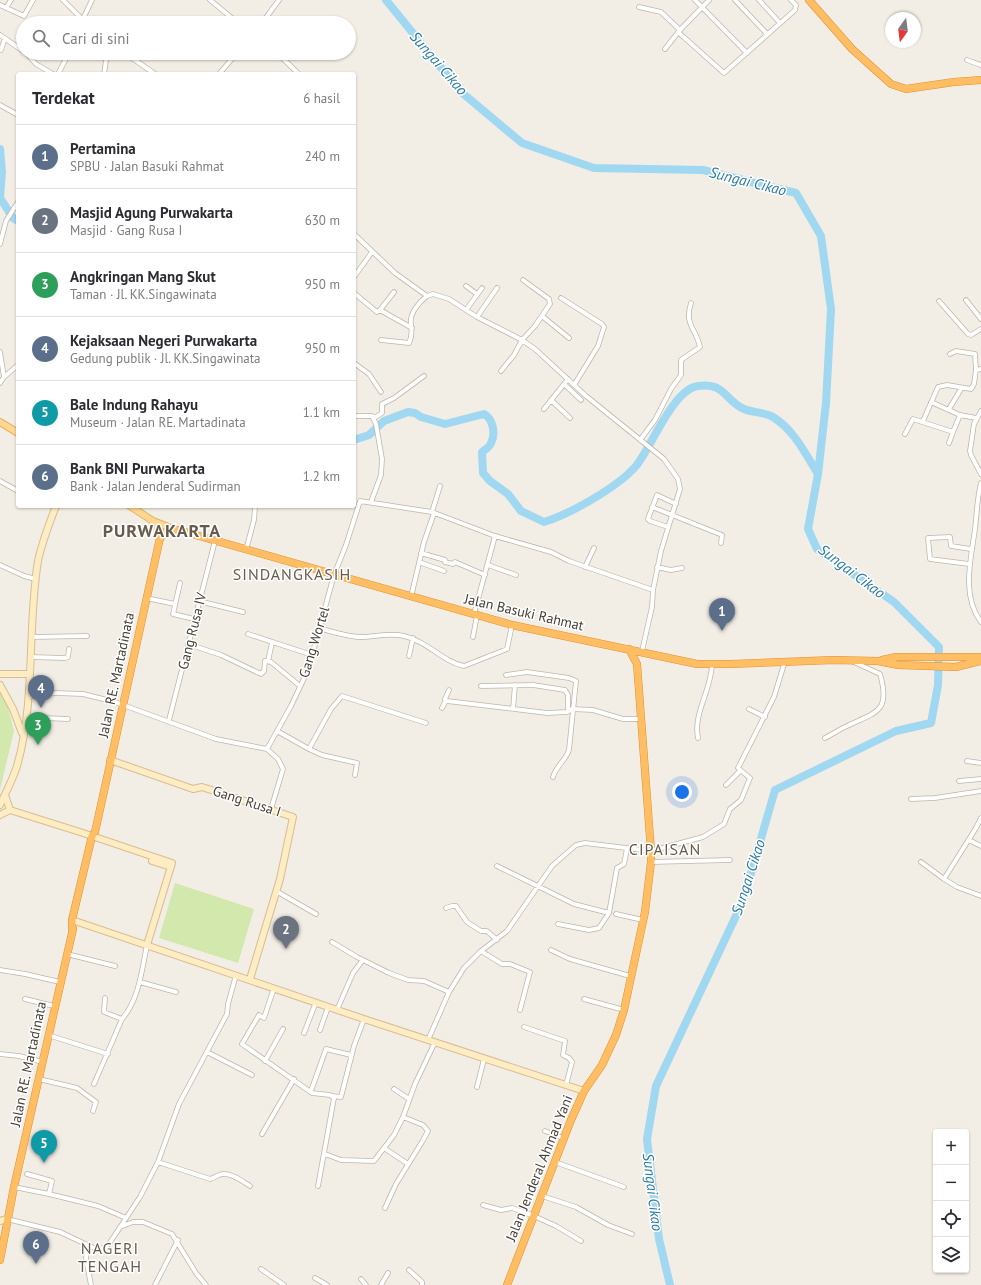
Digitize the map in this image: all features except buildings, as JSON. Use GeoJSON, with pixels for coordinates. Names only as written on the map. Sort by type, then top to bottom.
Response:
{"type":"FeatureCollection","features":[{"type":"Feature","properties":{"kind":"highway"},"geometry":{"type":"LineString","coordinates":[[809,0],[852,49],[891,84],[906,89],[921,88],[951,82],[981,80]]}},
{"type":"Feature","properties":{"kind":"highway"},"geometry":{"type":"LineString","coordinates":[[160,538],[171,528]]}},
{"type":"Feature","properties":{"kind":"highway","name":"Jalan Basuki Rahmat"},"geometry":{"type":"LineString","coordinates":[[171,528],[215,542],[512,625],[697,664],[785,661],[878,661],[898,665],[956,667],[981,661]]}},
{"type":"Feature","properties":{"kind":"highway","name":"Jalan RE. Martadinata"},"geometry":{"type":"LineString","coordinates":[[0,1260],[4,1220],[14,1187],[43,1062],[54,1006],[123,706],[145,598],[160,538]]}},
{"type":"Feature","properties":{"kind":"highway","name":"Jalan Jenderal Ahmad Yani"},"geometry":{"type":"LineString","coordinates":[[507,1285],[563,1138],[584,1091],[602,1065],[612,1045],[624,1010],[643,920],[651,862],[651,851],[637,664],[630,649]]}},
{"type":"Feature","properties":{"kind":"highway"},"geometry":{"type":"LineString","coordinates":[[637,664],[644,652]]}},
{"type":"Feature","properties":{"kind":"highway","name":"Jalan Basuki Rahmat"},"geometry":{"type":"LineString","coordinates":[[878,661],[896,657],[954,659],[981,657]]}},
{"type":"Feature","properties":{"kind":"main road"},"geometry":{"type":"LineString","coordinates":[[0,422],[16,432]]}},
{"type":"Feature","properties":{"kind":"main road"},"geometry":{"type":"LineString","coordinates":[[133,508],[153,521],[171,528]]}},
{"type":"Feature","properties":{"kind":"main road"},"geometry":{"type":"LineString","coordinates":[[153,521],[158,529],[160,538]]}},
{"type":"Feature","properties":{"kind":"street"},"geometry":{"type":"LineString","coordinates":[[6,8],[11,0]]}},
{"type":"Feature","properties":{"kind":"street"},"geometry":{"type":"LineString","coordinates":[[0,5],[24,16],[33,0]]}},
{"type":"Feature","properties":{"kind":"street"},"geometry":{"type":"LineString","coordinates":[[62,0],[77,16]]}},
{"type":"Feature","properties":{"kind":"street"},"geometry":{"type":"LineString","coordinates":[[84,16],[92,0]]}},
{"type":"Feature","properties":{"kind":"street"},"geometry":{"type":"LineString","coordinates":[[210,0],[229,16]]}},
{"type":"Feature","properties":{"kind":"street"},"geometry":{"type":"LineString","coordinates":[[267,16],[279,0]]}},
{"type":"Feature","properties":{"kind":"street"},"geometry":{"type":"LineString","coordinates":[[695,0],[748,53]]}},
{"type":"Feature","properties":{"kind":"street"},"geometry":{"type":"LineString","coordinates":[[666,49],[679,31],[709,0]]}},
{"type":"Feature","properties":{"kind":"street"},"geometry":{"type":"LineString","coordinates":[[735,0],[767,34]]}},
{"type":"Feature","properties":{"kind":"street"},"geometry":{"type":"LineString","coordinates":[[759,0],[780,23]]}},
{"type":"Feature","properties":{"kind":"street"},"geometry":{"type":"LineString","coordinates":[[638,7],[661,12],[724,73],[796,9],[796,5],[791,0]]}},
{"type":"Feature","properties":{"kind":"street"},"geometry":{"type":"LineString","coordinates":[[0,35],[16,45]]}},
{"type":"Feature","properties":{"kind":"street"},"geometry":{"type":"LineString","coordinates":[[1,50],[5,38]]}},
{"type":"Feature","properties":{"kind":"street"},"geometry":{"type":"LineString","coordinates":[[32,60],[36,64],[50,72]]}},
{"type":"Feature","properties":{"kind":"street"},"geometry":{"type":"LineString","coordinates":[[59,72],[65,60]]}},
{"type":"Feature","properties":{"kind":"street"},"geometry":{"type":"LineString","coordinates":[[104,72],[106,60]]}},
{"type":"Feature","properties":{"kind":"street"},"geometry":{"type":"LineString","coordinates":[[135,60],[152,72]]}},
{"type":"Feature","properties":{"kind":"street"},"geometry":{"type":"LineString","coordinates":[[221,72],[231,60]]}},
{"type":"Feature","properties":{"kind":"street"},"geometry":{"type":"LineString","coordinates":[[284,60],[297,72]]}},
{"type":"Feature","properties":{"kind":"street"},"geometry":{"type":"LineString","coordinates":[[967,60],[981,65]]}},
{"type":"Feature","properties":{"kind":"street"},"geometry":{"type":"LineString","coordinates":[[0,105],[16,114]]}},
{"type":"Feature","properties":{"kind":"street"},"geometry":{"type":"LineString","coordinates":[[0,244],[7,217],[16,205]]}},
{"type":"Feature","properties":{"kind":"street"},"geometry":{"type":"LineString","coordinates":[[356,236],[395,273],[426,296]]}},
{"type":"Feature","properties":{"kind":"street"},"geometry":{"type":"LineString","coordinates":[[356,274],[372,252]]}},
{"type":"Feature","properties":{"kind":"street"},"geometry":{"type":"LineString","coordinates":[[501,371],[514,356],[522,340],[550,304],[549,299],[522,280]]}},
{"type":"Feature","properties":{"kind":"street"},"geometry":{"type":"LineString","coordinates":[[466,286],[477,294]]}},
{"type":"Feature","properties":{"kind":"street"},"geometry":{"type":"LineString","coordinates":[[466,310],[482,288]]}},
{"type":"Feature","properties":{"kind":"street"},"geometry":{"type":"LineString","coordinates":[[477,317],[497,288]]}},
{"type":"Feature","properties":{"kind":"street"},"geometry":{"type":"LineString","coordinates":[[380,310],[394,292]]}},
{"type":"Feature","properties":{"kind":"street"},"geometry":{"type":"LineString","coordinates":[[381,340],[408,344],[410,341],[412,328],[410,323],[415,310],[426,296],[433,294],[444,297],[477,317],[522,340],[657,453],[670,466],[678,479],[680,489],[657,567],[644,652]]}},
{"type":"Feature","properties":{"kind":"street"},"geometry":{"type":"LineString","coordinates":[[356,295],[371,309],[377,312],[380,310],[412,328]]}},
{"type":"Feature","properties":{"kind":"street"},"geometry":{"type":"LineString","coordinates":[[561,298],[602,324],[604,327],[598,346],[574,385]]}},
{"type":"Feature","properties":{"kind":"street"},"geometry":{"type":"LineString","coordinates":[[966,300],[981,319]]}},
{"type":"Feature","properties":{"kind":"street"},"geometry":{"type":"LineString","coordinates":[[939,301],[968,334],[971,335],[981,329]]}},
{"type":"Feature","properties":{"kind":"street"},"geometry":{"type":"LineString","coordinates":[[640,440],[655,420],[671,389],[681,375],[681,360],[700,347],[689,320],[691,303]]}},
{"type":"Feature","properties":{"kind":"street"},"geometry":{"type":"LineString","coordinates":[[542,316],[569,338]]}},
{"type":"Feature","properties":{"kind":"street"},"geometry":{"type":"LineString","coordinates":[[923,421],[935,391],[941,386],[947,385],[961,389],[971,389],[973,387],[978,370],[975,354],[956,351],[950,354]]}},
{"type":"Feature","properties":{"kind":"street"},"geometry":{"type":"LineString","coordinates":[[0,352],[4,377]]}},
{"type":"Feature","properties":{"kind":"street"},"geometry":{"type":"LineString","coordinates":[[356,364],[370,374],[381,392]]}},
{"type":"Feature","properties":{"kind":"street"},"geometry":{"type":"LineString","coordinates":[[0,383],[4,377],[16,367]]}},
{"type":"Feature","properties":{"kind":"street"},"geometry":{"type":"LineString","coordinates":[[374,418],[382,413],[382,404],[394,398],[424,376]]}},
{"type":"Feature","properties":{"kind":"street"},"geometry":{"type":"LineString","coordinates":[[544,409],[568,379]]}},
{"type":"Feature","properties":{"kind":"street"},"geometry":{"type":"LineString","coordinates":[[564,384],[581,400]]}},
{"type":"Feature","properties":{"kind":"street"},"geometry":{"type":"LineString","coordinates":[[949,409],[961,389]]}},
{"type":"Feature","properties":{"kind":"street"},"geometry":{"type":"LineString","coordinates":[[551,400],[570,418]]}},
{"type":"Feature","properties":{"kind":"street"},"geometry":{"type":"LineString","coordinates":[[931,402],[960,415],[976,418]]}},
{"type":"Feature","properties":{"kind":"street"},"geometry":{"type":"LineString","coordinates":[[981,411],[976,418],[970,451],[981,474]]}},
{"type":"Feature","properties":{"kind":"street"},"geometry":{"type":"LineString","coordinates":[[356,416],[370,415],[374,418],[376,424],[382,459],[381,475],[371,502]]}},
{"type":"Feature","properties":{"kind":"street"},"geometry":{"type":"LineString","coordinates":[[950,443],[960,415]]}},
{"type":"Feature","properties":{"kind":"street"},"geometry":{"type":"LineString","coordinates":[[905,434],[913,419],[953,432]]}},
{"type":"Feature","properties":{"kind":"street"},"geometry":{"type":"LineString","coordinates":[[0,481],[16,490]]}},
{"type":"Feature","properties":{"kind":"street"},"geometry":{"type":"LineString","coordinates":[[981,483],[977,500],[970,564],[969,592],[974,609],[981,622]]}},
{"type":"Feature","properties":{"kind":"street"},"geometry":{"type":"LineString","coordinates":[[411,597],[421,553],[440,486]]}},
{"type":"Feature","properties":{"kind":"street"},"geometry":{"type":"LineString","coordinates":[[668,527],[648,519],[652,507],[658,494],[676,504]]}},
{"type":"Feature","properties":{"kind":"street"},"geometry":{"type":"LineString","coordinates":[[356,499],[433,513],[495,536],[551,552],[585,567],[653,590]]}},
{"type":"Feature","properties":{"kind":"street","name":"Gang Wortel"},"geometry":{"type":"LineString","coordinates":[[267,749],[308,670],[334,575],[346,545],[360,500]]}},
{"type":"Feature","properties":{"kind":"street"},"geometry":{"type":"LineString","coordinates":[[652,507],[722,536],[721,543]]}},
{"type":"Feature","properties":{"kind":"street"},"geometry":{"type":"LineString","coordinates":[[0,805],[17,767],[28,696],[36,579],[44,537],[55,508]]}},
{"type":"Feature","properties":{"kind":"street"},"geometry":{"type":"LineString","coordinates":[[246,550],[256,508]]}},
{"type":"Feature","properties":{"kind":"street"},"geometry":{"type":"LineString","coordinates":[[473,637],[475,615],[495,536]]}},
{"type":"Feature","properties":{"kind":"street"},"geometry":{"type":"LineString","coordinates":[[970,564],[930,559],[928,538],[950,537],[950,546],[972,549]]}},
{"type":"Feature","properties":{"kind":"street","name":"Gang Rusa IV"},"geometry":{"type":"LineString","coordinates":[[169,720],[215,542]]}},
{"type":"Feature","properties":{"kind":"street"},"geometry":{"type":"LineString","coordinates":[[585,567],[594,548]]}},
{"type":"Feature","properties":{"kind":"street"},"geometry":{"type":"LineString","coordinates":[[421,553],[453,564],[455,562],[485,575]]}},
{"type":"Feature","properties":{"kind":"street"},"geometry":{"type":"LineString","coordinates":[[419,562],[444,571]]}},
{"type":"Feature","properties":{"kind":"street"},"geometry":{"type":"LineString","coordinates":[[0,565],[24,576],[36,579]]}},
{"type":"Feature","properties":{"kind":"street"},"geometry":{"type":"LineString","coordinates":[[488,565],[516,575]]}},
{"type":"Feature","properties":{"kind":"street"},"geometry":{"type":"LineString","coordinates":[[657,567],[671,570],[682,568]]}},
{"type":"Feature","properties":{"kind":"street"},"geometry":{"type":"LineString","coordinates":[[180,583],[173,614],[194,620]]}},
{"type":"Feature","properties":{"kind":"street"},"geometry":{"type":"LineString","coordinates":[[145,598],[175,604]]}},
{"type":"Feature","properties":{"kind":"street"},"geometry":{"type":"LineString","coordinates":[[199,601],[243,612]]}},
{"type":"Feature","properties":{"kind":"street"},"geometry":{"type":"LineString","coordinates":[[319,628],[357,637],[386,634],[413,638],[446,658],[464,666],[507,649],[512,625]]}},
{"type":"Feature","properties":{"kind":"street"},"geometry":{"type":"LineString","coordinates":[[248,634],[272,643],[312,654]]}},
{"type":"Feature","properties":{"kind":"street"},"geometry":{"type":"LineString","coordinates":[[32,636],[86,636]]}},
{"type":"Feature","properties":{"kind":"street"},"geometry":{"type":"LineString","coordinates":[[409,656],[413,638]]}},
{"type":"Feature","properties":{"kind":"street"},"geometry":{"type":"LineString","coordinates":[[188,644],[221,655],[261,674],[264,671],[264,662],[268,661],[272,643]]}},
{"type":"Feature","properties":{"kind":"street"},"geometry":{"type":"LineString","coordinates":[[30,657],[65,658],[68,657],[68,649]]}},
{"type":"Feature","properties":{"kind":"street"},"geometry":{"type":"LineString","coordinates":[[268,661],[300,686]]}},
{"type":"Feature","properties":{"kind":"street"},"geometry":{"type":"LineString","coordinates":[[428,1040],[450,992],[464,968],[481,951],[507,931],[536,886],[552,866],[576,845],[585,843],[651,851],[703,837],[724,824],[728,818],[729,810],[741,800],[750,781],[749,777],[738,768],[765,717],[777,688],[785,661]]}},
{"type":"Feature","properties":{"kind":"street"},"geometry":{"type":"LineString","coordinates":[[825,738],[847,726],[872,716],[882,704],[883,690],[880,674],[850,661]]}},
{"type":"Feature","properties":{"kind":"street"},"geometry":{"type":"LineString","coordinates":[[698,738],[698,717],[708,690],[712,664]]}},
{"type":"Feature","properties":{"kind":"street"},"geometry":{"type":"LineString","coordinates":[[506,675],[527,672],[574,680],[576,684],[570,709],[568,754],[557,767],[553,777]]}},
{"type":"Feature","properties":{"kind":"street"},"geometry":{"type":"LineString","coordinates":[[0,674],[29,674]]}},
{"type":"Feature","properties":{"kind":"street"},"geometry":{"type":"LineString","coordinates":[[0,685],[11,704],[23,734]]}},
{"type":"Feature","properties":{"kind":"street"},"geometry":{"type":"LineString","coordinates":[[513,709],[515,685]]}},
{"type":"Feature","properties":{"kind":"street"},"geometry":{"type":"LineString","coordinates":[[481,686],[533,685],[567,691],[570,709]]}},
{"type":"Feature","properties":{"kind":"street"},"geometry":{"type":"LineString","coordinates":[[442,708],[449,690]]}},
{"type":"Feature","properties":{"kind":"street"},"geometry":{"type":"LineString","coordinates":[[28,696],[56,693],[83,694],[115,702],[123,706],[169,720],[196,733],[216,739],[267,749],[278,759],[283,769],[271,809]]}},
{"type":"Feature","properties":{"kind":"street"},"geometry":{"type":"LineString","coordinates":[[309,749],[332,709],[342,696],[426,723]]}},
{"type":"Feature","properties":{"kind":"street"},"geometry":{"type":"LineString","coordinates":[[446,700],[547,713],[567,712],[570,709],[600,711],[623,719],[640,719]]}},
{"type":"Feature","properties":{"kind":"street"},"geometry":{"type":"LineString","coordinates":[[749,709],[765,717]]}},
{"type":"Feature","properties":{"kind":"street"},"geometry":{"type":"LineString","coordinates":[[25,720],[44,718],[68,719]]}},
{"type":"Feature","properties":{"kind":"street"},"geometry":{"type":"LineString","coordinates":[[277,731],[322,755],[357,763],[355,775]]}},
{"type":"Feature","properties":{"kind":"street","name":"Gang Rusa I"},"geometry":{"type":"LineString","coordinates":[[110,760],[192,789],[202,787],[291,815],[294,820],[276,891],[250,979]]}},
{"type":"Feature","properties":{"kind":"street"},"geometry":{"type":"LineString","coordinates":[[968,761],[981,763]]}},
{"type":"Feature","properties":{"kind":"street"},"geometry":{"type":"LineString","coordinates":[[726,786],[740,771]]}},
{"type":"Feature","properties":{"kind":"street"},"geometry":{"type":"LineString","coordinates":[[959,781],[981,779]]}},
{"type":"Feature","properties":{"kind":"street"},"geometry":{"type":"LineString","coordinates":[[911,799],[935,798],[981,791]]}},
{"type":"Feature","properties":{"kind":"street"},"geometry":{"type":"LineString","coordinates":[[5,795],[10,810]]}},
{"type":"Feature","properties":{"kind":"street"},"geometry":{"type":"LineString","coordinates":[[0,815],[10,810],[94,837],[172,865],[147,945],[140,982],[128,1012],[122,1019],[94,1084]]}},
{"type":"Feature","properties":{"kind":"street"},"geometry":{"type":"LineString","coordinates":[[944,879],[981,818]]}},
{"type":"Feature","properties":{"kind":"street"},"geometry":{"type":"LineString","coordinates":[[969,840],[981,846]]}},
{"type":"Feature","properties":{"kind":"street"},"geometry":{"type":"LineString","coordinates":[[558,924],[597,930],[609,912],[617,868],[624,864],[627,849]]}},
{"type":"Feature","properties":{"kind":"street"},"geometry":{"type":"LineString","coordinates":[[651,862],[730,860]]}},
{"type":"Feature","properties":{"kind":"street"},"geometry":{"type":"LineString","coordinates":[[921,862],[957,887],[981,896]]}},
{"type":"Feature","properties":{"kind":"street"},"geometry":{"type":"LineString","coordinates":[[497,866],[574,904],[609,912]]}},
{"type":"Feature","properties":{"kind":"street"},"geometry":{"type":"LineString","coordinates":[[276,891],[316,914]]}},
{"type":"Feature","properties":{"kind":"street"},"geometry":{"type":"LineString","coordinates":[[446,908],[456,906],[467,922],[480,931],[487,931],[497,940]]}},
{"type":"Feature","properties":{"kind":"street"},"geometry":{"type":"LineString","coordinates":[[616,914],[643,920]]}},
{"type":"Feature","properties":{"kind":"street"},"geometry":{"type":"LineString","coordinates":[[74,921],[250,979],[328,1007],[584,1091]]}},
{"type":"Feature","properties":{"kind":"street"},"geometry":{"type":"LineString","coordinates":[[332,942],[362,960],[408,980],[424,981],[450,992]]}},
{"type":"Feature","properties":{"kind":"street"},"geometry":{"type":"LineString","coordinates":[[551,950],[575,960],[630,976]]}},
{"type":"Feature","properties":{"kind":"street"},"geometry":{"type":"LineString","coordinates":[[481,951],[502,964],[510,964],[530,972],[520,1010]]}},
{"type":"Feature","properties":{"kind":"street"},"geometry":{"type":"LineString","coordinates":[[66,954],[115,966]]}},
{"type":"Feature","properties":{"kind":"street"},"geometry":{"type":"LineString","coordinates":[[338,1010],[353,973],[362,960]]}},
{"type":"Feature","properties":{"kind":"street"},"geometry":{"type":"LineString","coordinates":[[0,970],[60,982]]}},
{"type":"Feature","properties":{"kind":"street"},"geometry":{"type":"LineString","coordinates":[[4,1220],[60,1232],[87,1246],[98,1249],[104,1248],[109,1244],[140,1197],[158,1162],[176,1111],[227,1014],[228,1004],[236,975]]}},
{"type":"Feature","properties":{"kind":"street"},"geometry":{"type":"LineString","coordinates":[[140,982],[176,992]]}},
{"type":"Feature","properties":{"kind":"street"},"geometry":{"type":"LineString","coordinates":[[274,988],[264,1018],[259,1015],[242,1044],[265,1061],[316,1094],[341,1097],[351,1055],[364,1019]]}},
{"type":"Feature","properties":{"kind":"street"},"geometry":{"type":"LineString","coordinates":[[105,998],[104,1012],[122,1019]]}},
{"type":"Feature","properties":{"kind":"street"},"geometry":{"type":"LineString","coordinates":[[25,999],[54,1006]]}},
{"type":"Feature","properties":{"kind":"street"},"geometry":{"type":"LineString","coordinates":[[584,999],[624,1010]]}},
{"type":"Feature","properties":{"kind":"street"},"geometry":{"type":"LineString","coordinates":[[304,1033],[316,1002]]}},
{"type":"Feature","properties":{"kind":"street"},"geometry":{"type":"LineString","coordinates":[[320,1030],[328,1007]]}},
{"type":"Feature","properties":{"kind":"street"},"geometry":{"type":"LineString","coordinates":[[524,1027],[565,1042],[564,1055],[570,1058],[572,1062],[566,1085]]}},
{"type":"Feature","properties":{"kind":"street"},"geometry":{"type":"LineString","coordinates":[[265,1061],[283,1029]]}},
{"type":"Feature","properties":{"kind":"street"},"geometry":{"type":"LineString","coordinates":[[48,1035],[108,1054]]}},
{"type":"Feature","properties":{"kind":"street"},"geometry":{"type":"LineString","coordinates":[[325,1154],[341,1160],[374,1162],[394,1134],[435,1042]]}},
{"type":"Feature","properties":{"kind":"street"},"geometry":{"type":"LineString","coordinates":[[311,1091],[326,1049],[351,1055]]}},
{"type":"Feature","properties":{"kind":"street"},"geometry":{"type":"LineString","coordinates":[[207,1052],[252,1075]]}},
{"type":"Feature","properties":{"kind":"street"},"geometry":{"type":"LineString","coordinates":[[0,1054],[19,1056],[43,1062]]}},
{"type":"Feature","properties":{"kind":"street"},"geometry":{"type":"LineString","coordinates":[[477,1087],[484,1059]]}},
{"type":"Feature","properties":{"kind":"street"},"geometry":{"type":"LineString","coordinates":[[39,1079],[80,1090],[96,1102],[93,1111]]}},
{"type":"Feature","properties":{"kind":"street"},"geometry":{"type":"LineString","coordinates":[[262,1134],[294,1079]]}},
{"type":"Feature","properties":{"kind":"street"},"geometry":{"type":"LineString","coordinates":[[394,1089],[409,1099]]}},
{"type":"Feature","properties":{"kind":"street"},"geometry":{"type":"LineString","coordinates":[[318,1186],[335,1102],[332,1096]]}},
{"type":"Feature","properties":{"kind":"street"},"geometry":{"type":"LineString","coordinates":[[385,1208],[389,1197],[428,1131],[423,1125],[403,1116]]}},
{"type":"Feature","properties":{"kind":"street"},"geometry":{"type":"LineString","coordinates":[[545,1131],[563,1138]]}},
{"type":"Feature","properties":{"kind":"street"},"geometry":{"type":"LineString","coordinates":[[384,1148],[408,1164]]}},
{"type":"Feature","properties":{"kind":"street"},"geometry":{"type":"LineString","coordinates":[[158,1162],[210,1179],[221,1174],[239,1178],[250,1186]]}},
{"type":"Feature","properties":{"kind":"street"},"geometry":{"type":"LineString","coordinates":[[555,1162],[624,1187]]}},
{"type":"Feature","properties":{"kind":"street"},"geometry":{"type":"LineString","coordinates":[[27,1174],[52,1181],[49,1194]]}},
{"type":"Feature","properties":{"kind":"street"},"geometry":{"type":"LineString","coordinates":[[14,1187],[98,1206],[126,1218]]}},
{"type":"Feature","properties":{"kind":"street"},"geometry":{"type":"LineString","coordinates":[[542,1196],[576,1207],[608,1225],[632,1234]]}},
{"type":"Feature","properties":{"kind":"street"},"geometry":{"type":"LineString","coordinates":[[483,1205],[501,1210],[512,1208],[534,1216],[556,1226],[581,1241]]}},
{"type":"Feature","properties":{"kind":"street"},"geometry":{"type":"LineString","coordinates":[[120,1228],[133,1222],[143,1222],[172,1234],[178,1240],[196,1273],[206,1285]]}},
{"type":"Feature","properties":{"kind":"street"},"geometry":{"type":"LineString","coordinates":[[155,1285],[178,1240]]}},
{"type":"Feature","properties":{"kind":"street"},"geometry":{"type":"LineString","coordinates":[[87,1246],[86,1259],[91,1285]]}},
{"type":"Feature","properties":{"kind":"street"},"geometry":{"type":"LineString","coordinates":[[261,1268],[284,1285]]}},
{"type":"Feature","properties":{"kind":"street"},"geometry":{"type":"LineString","coordinates":[[409,1270],[422,1282],[422,1285]]}},
{"type":"Feature","properties":{"kind":"street"},"geometry":{"type":"LineString","coordinates":[[381,1285],[388,1273]]}},
{"type":"Feature","properties":{"kind":"street"},"geometry":{"type":"LineString","coordinates":[[316,1278],[327,1285]]}},
{"type":"Feature","properties":{"kind":"street"},"geometry":{"type":"LineString","coordinates":[[361,1279],[366,1285]]}},
{"type":"Feature","properties":{"kind":"green space"},"geometry":{"type":"Polygon","coordinates":[[[0,693],[8,707],[14,731],[0,790],[0,693]]]}},
{"type":"Feature","properties":{"kind":"green space"},"geometry":{"type":"Polygon","coordinates":[[[175,883],[254,909],[238,963],[159,938],[175,883]]]}},
{"type":"Feature","properties":{"kind":"waterway","name":"Sungai Cikao"},"geometry":{"type":"LineString","coordinates":[[386,0],[460,91],[522,143],[594,168],[703,170],[796,193],[821,236],[831,309],[826,403],[818,474],[808,529],[817,549],[894,602],[939,647],[938,685],[931,723],[896,731],[775,790],[743,901],[656,1086],[647,1139],[659,1239],[670,1285]]}},
{"type":"Feature","properties":{"kind":"waterway"},"geometry":{"type":"LineString","coordinates":[[0,149],[2,172],[0,197]]}},
{"type":"Feature","properties":{"kind":"waterway"},"geometry":{"type":"LineString","coordinates":[[0,198],[13,218],[16,220]]}},
{"type":"Feature","properties":{"kind":"waterway"},"geometry":{"type":"LineString","coordinates":[[356,439],[369,435],[384,421],[408,412],[415,413],[421,417],[445,424],[484,414],[490,419],[493,427],[493,439],[487,448],[482,452],[483,473],[490,481],[508,494],[521,511],[544,522],[567,513],[593,499],[628,474],[642,458],[663,420],[680,397],[689,390],[698,386],[707,386],[719,389],[738,406],[744,409],[770,415],[780,422],[793,435],[818,474]]}},
{"type":"Feature","properties":{"kind":"place","name":"Pertamina"},"geometry":{"type":"Point","coordinates":[722,631]}},
{"type":"Feature","properties":{"kind":"place","name":"Kejaksaan Negeri Purwakarta"},"geometry":{"type":"Point","coordinates":[41,708]}},
{"type":"Feature","properties":{"kind":"place","name":"Angkringan Mang Skut"},"geometry":{"type":"Point","coordinates":[38,745]}},
{"type":"Feature","properties":{"kind":"place","name":"Masjid Agung Purwakarta"},"geometry":{"type":"Point","coordinates":[286,949]}},
{"type":"Feature","properties":{"kind":"place","name":"Bale Indung Rahayu"},"geometry":{"type":"Point","coordinates":[44,1163]}},
{"type":"Feature","properties":{"kind":"place","name":"Bank BNI Purwakarta"},"geometry":{"type":"Point","coordinates":[36,1264]}},
{"type":"Feature","properties":{"kind":"district","name":"PURWAKARTA"},"geometry":{"type":"Point","coordinates":[162,530]}},
{"type":"Feature","properties":{"kind":"district","name":"SINDANGKASIH"},"geometry":{"type":"Point","coordinates":[292,574]}},
{"type":"Feature","properties":{"kind":"district","name":"CIPAISAN"},"geometry":{"type":"Point","coordinates":[665,849]}},
{"type":"Feature","properties":{"kind":"district","name":"NAGERI TENGAH"},"geometry":{"type":"Point","coordinates":[110,1257]}}]}
